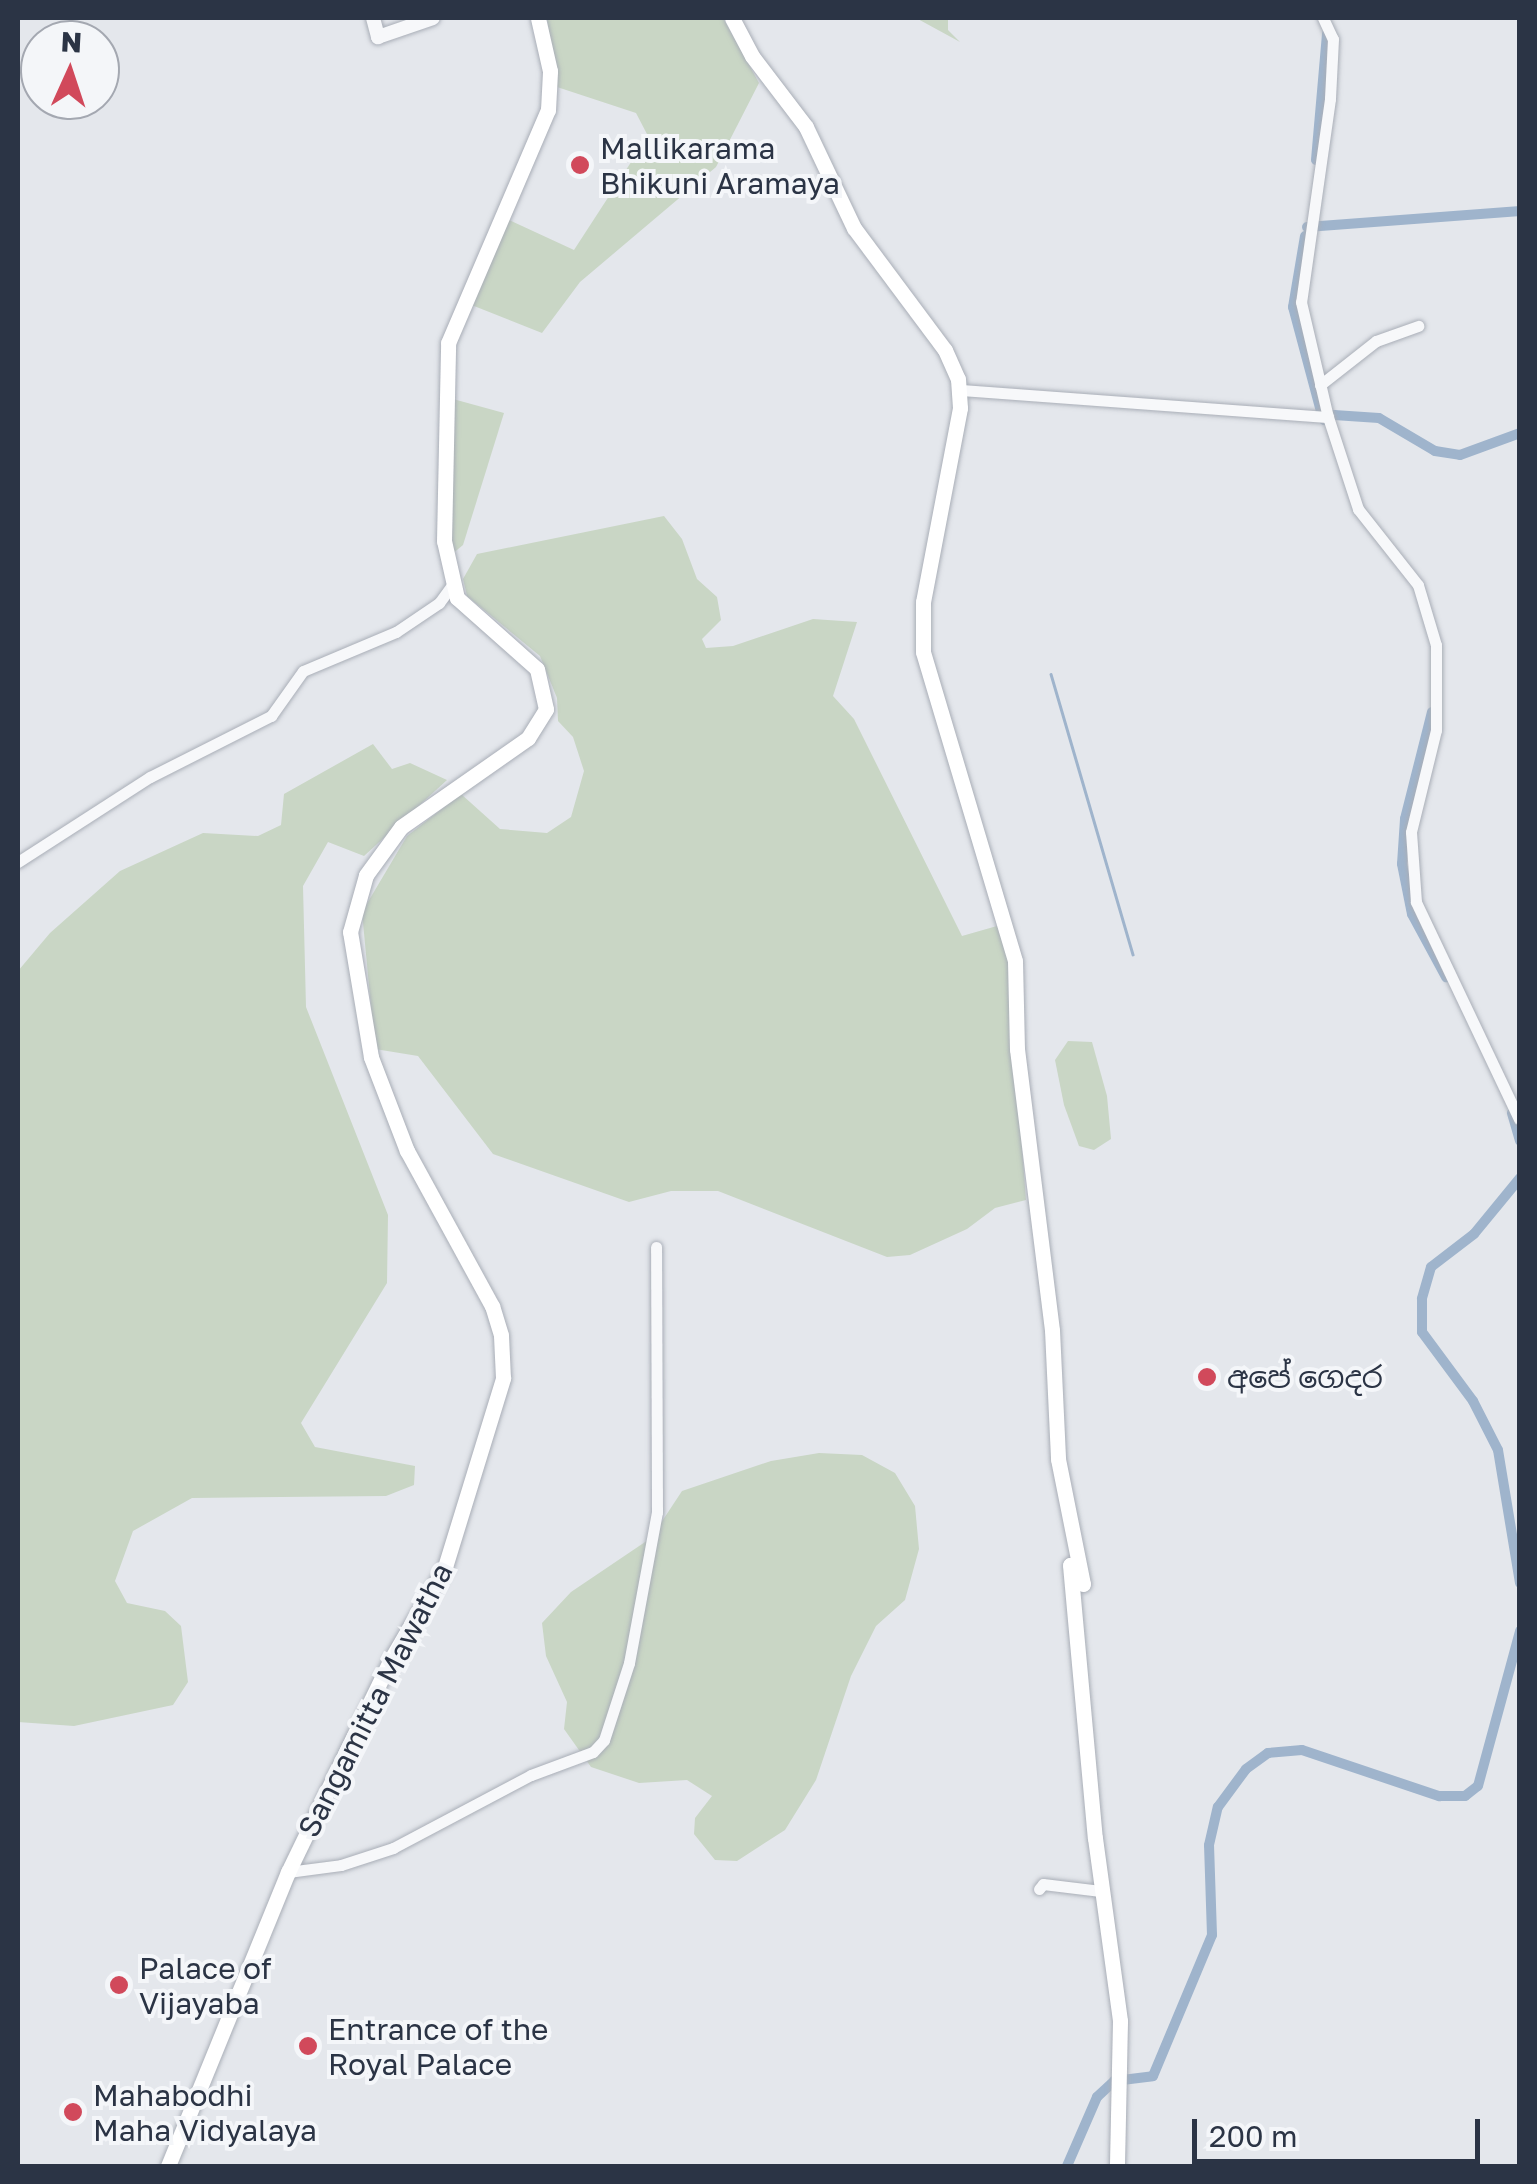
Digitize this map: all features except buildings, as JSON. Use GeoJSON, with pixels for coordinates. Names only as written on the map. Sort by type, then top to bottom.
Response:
{"type":"FeatureCollection","features":[{"type":"Feature","properties":{"kind":"main road","name":"Sangamitta Mawatha"},"geometry":{"type":"LineString","coordinates":[[168,2166],[288,1872],[390,1659],[442,1576],[504,1368],[498,1324],[479,1278],[400,1132],[366,1040],[350,954],[357,897],[378,854],[434,798],[528,738],[546,709],[537,669],[466,608],[452,584],[444,541],[448,343],[546,118],[550,71],[538,18]]}},
{"type":"Feature","properties":{"kind":"main road"},"geometry":{"type":"LineString","coordinates":[[732,18],[752,56],[806,127],[854,228],[946,350],[960,390],[924,602],[923,652],[1015,961],[1018,1058],[1052,1330],[1060,1472],[1083,1584],[1070,1565],[1122,2068],[1117,2166]]}},
{"type":"Feature","properties":{"kind":"street"},"geometry":{"type":"LineString","coordinates":[[373,18],[378,37],[433,18]]}},
{"type":"Feature","properties":{"kind":"street"},"geometry":{"type":"LineString","coordinates":[[1323,18],[1333,39],[1330,99],[1302,302],[1328,417],[1358,509],[1418,585],[1436,645],[1436,730],[1411,832],[1414,890],[1423,925],[1519,1119]]}},
{"type":"Feature","properties":{"kind":"street"},"geometry":{"type":"LineString","coordinates":[[1320,384],[1376,341],[1418,326]]}},
{"type":"Feature","properties":{"kind":"street"},"geometry":{"type":"LineString","coordinates":[[960,390],[1328,417]]}},
{"type":"Feature","properties":{"kind":"street"},"geometry":{"type":"LineString","coordinates":[[18,862],[150,777],[271,716],[303,672],[396,632],[439,603],[452,584]]}},
{"type":"Feature","properties":{"kind":"street"},"geometry":{"type":"LineString","coordinates":[[288,1872],[341,1866],[393,1848],[531,1774],[593,1752],[604,1740],[628,1664],[658,1512],[656,1248]]}},
{"type":"Feature","properties":{"kind":"street"},"geometry":{"type":"LineString","coordinates":[[1040,1889],[1101,1892]]}},
{"type":"Feature","properties":{"kind":"green space"},"geometry":{"type":"Polygon","coordinates":[[[547,18],[723,18],[759,83],[716,167],[580,282],[542,333],[469,304],[507,219],[574,250],[648,136],[636,113],[557,87],[547,18]]]}},
{"type":"Feature","properties":{"kind":"green space"},"geometry":{"type":"Polygon","coordinates":[[[916,18],[948,18],[948,30],[960,42],[916,18]]]}},
{"type":"Feature","properties":{"kind":"green space"},"geometry":{"type":"Polygon","coordinates":[[[453,399],[504,413],[463,545],[451,555],[453,399]]]}},
{"type":"Feature","properties":{"kind":"green space"},"geometry":{"type":"Polygon","coordinates":[[[664,516],[682,539],[697,579],[717,597],[721,620],[702,639],[706,648],[733,646],[813,619],[857,622],[833,696],[854,719],[962,936],[997,926],[1007,948],[1026,1200],[995,1208],[967,1229],[910,1255],[887,1257],[718,1191],[671,1191],[629,1202],[493,1154],[418,1056],[375,1049],[362,912],[407,836],[461,794],[500,829],[547,833],[571,817],[584,771],[573,737],[558,721],[557,698],[540,656],[467,596],[463,579],[477,554],[664,516]]]}},
{"type":"Feature","properties":{"kind":"green space"},"geometry":{"type":"Polygon","coordinates":[[[373,744],[392,769],[410,763],[447,780],[364,856],[328,842],[303,886],[306,1007],[388,1215],[387,1283],[301,1423],[315,1447],[415,1466],[414,1485],[386,1496],[192,1498],[133,1531],[115,1581],[127,1603],[165,1611],[181,1626],[188,1682],[173,1705],[74,1726],[18,1722],[18,971],[50,933],[120,871],[203,833],[258,836],[281,825],[284,794],[373,744]]]}},
{"type":"Feature","properties":{"kind":"green space"},"geometry":{"type":"Polygon","coordinates":[[[1068,1041],[1092,1042],[1107,1096],[1111,1139],[1094,1150],[1079,1146],[1064,1105],[1055,1060],[1068,1041]]]}},
{"type":"Feature","properties":{"kind":"green space"},"geometry":{"type":"Polygon","coordinates":[[[819,1453],[862,1455],[895,1473],[915,1506],[919,1549],[905,1600],[876,1626],[851,1676],[816,1780],[785,1830],[737,1861],[715,1860],[694,1834],[695,1818],[712,1796],[687,1780],[639,1783],[591,1767],[564,1729],[567,1702],[546,1656],[542,1623],[571,1592],[651,1538],[682,1491],[771,1461],[819,1453]]]}},
{"type":"Feature","properties":{"kind":"waterway"},"geometry":{"type":"LineString","coordinates":[[1316,160],[1327,33]]}},
{"type":"Feature","properties":{"kind":"waterway"},"geometry":{"type":"LineString","coordinates":[[1307,227],[1520,211]]}},
{"type":"Feature","properties":{"kind":"waterway"},"geometry":{"type":"LineString","coordinates":[[1305,236],[1293,307],[1322,415]]}},
{"type":"Feature","properties":{"kind":"waterway"},"geometry":{"type":"LineString","coordinates":[[1324,420],[1334,415],[1379,418],[1435,451],[1460,455],[1520,433]]}},
{"type":"Feature","properties":{"kind":"waterway"},"geometry":{"type":"LineString","coordinates":[[1051,674],[1133,954]]}},
{"type":"Feature","properties":{"kind":"waterway"},"geometry":{"type":"LineString","coordinates":[[1432,712],[1405,819],[1402,864],[1412,914],[1446,977]]}},
{"type":"Feature","properties":{"kind":"waterway"},"geometry":{"type":"LineString","coordinates":[[1512,1113],[1520,1141]]}},
{"type":"Feature","properties":{"kind":"waterway"},"geometry":{"type":"LineString","coordinates":[[1520,1178],[1474,1234],[1431,1267],[1422,1299],[1422,1332],[1473,1401],[1498,1450],[1520,1583]]}},
{"type":"Feature","properties":{"kind":"waterway"},"geometry":{"type":"LineString","coordinates":[[1067,2166],[1097,2097],[1114,2081],[1153,2076],[1212,1935],[1209,1845],[1218,1807],[1246,1769],[1268,1753],[1302,1750],[1439,1796],[1465,1796],[1478,1786],[1520,1631]]}},
{"type":"Feature","properties":{"kind":"place","name":"Mallikarama Bhikuni Aramaya"},"geometry":{"type":"Point","coordinates":[580,165]}},
{"type":"Feature","properties":{"kind":"place","name":"අපේ ගෙදර"},"geometry":{"type":"Point","coordinates":[1207,1377]}},
{"type":"Feature","properties":{"kind":"place","name":"Palace of Vijayaba"},"geometry":{"type":"Point","coordinates":[119,1985]}},
{"type":"Feature","properties":{"kind":"place","name":"Entrance of the Royal Palace"},"geometry":{"type":"Point","coordinates":[308,2046]}},
{"type":"Feature","properties":{"kind":"place","name":"Mahabodhi Maha Vidyalaya"},"geometry":{"type":"Point","coordinates":[73,2112]}}]}
